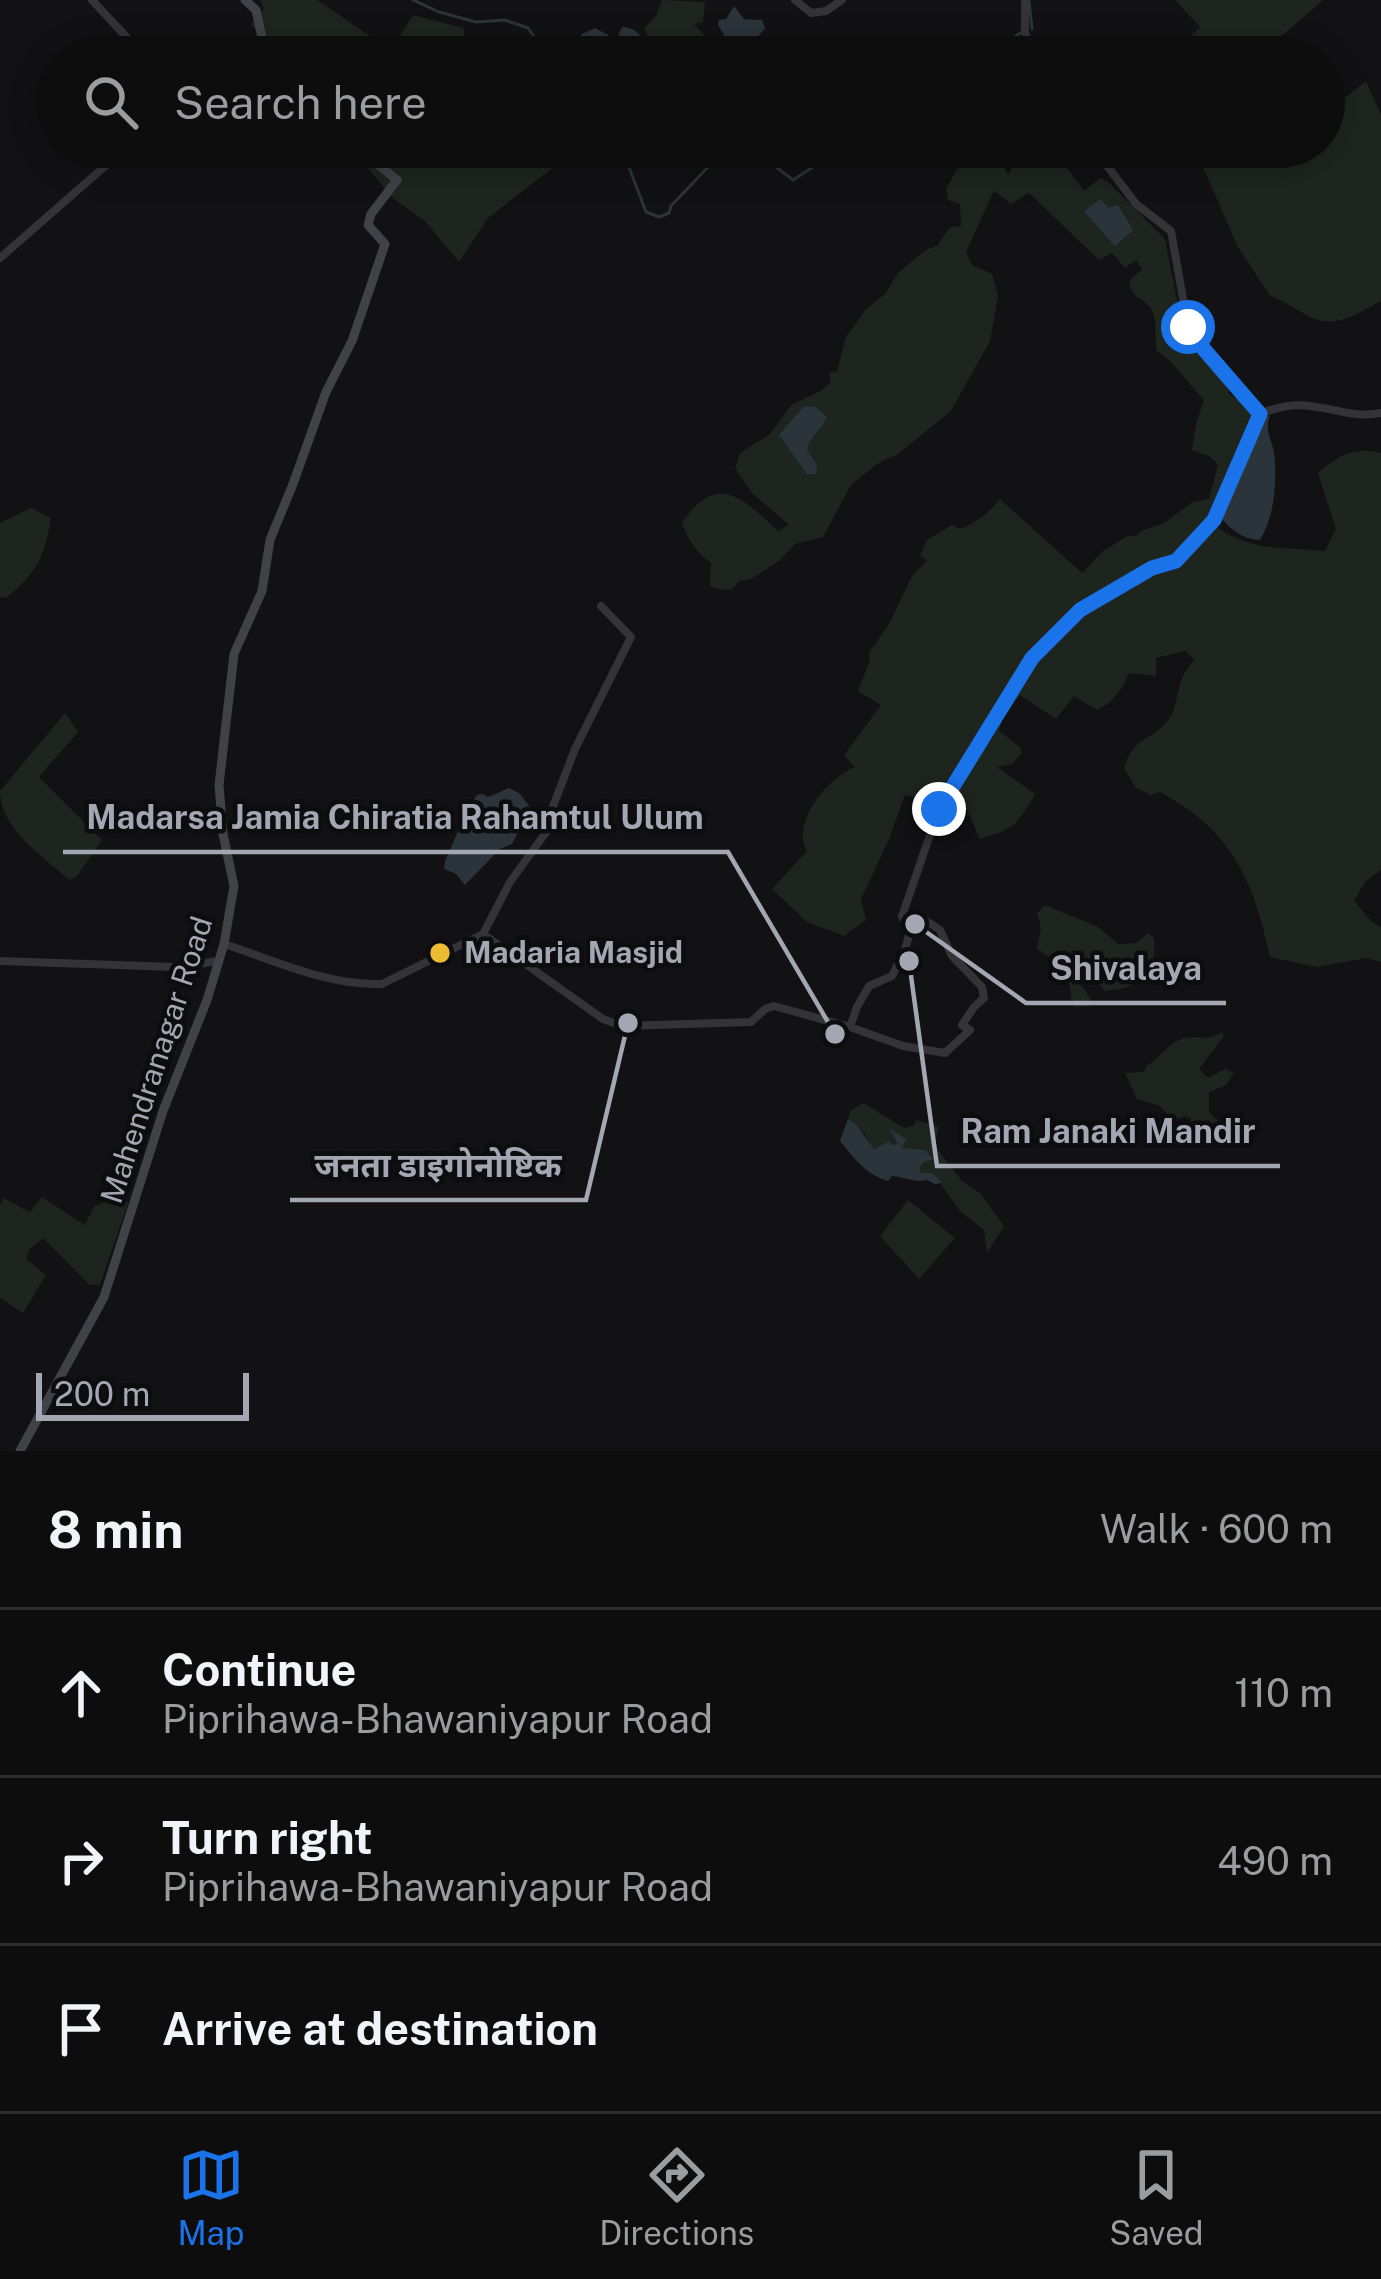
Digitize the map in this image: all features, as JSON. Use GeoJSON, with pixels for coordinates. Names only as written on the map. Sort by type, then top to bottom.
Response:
{"type":"FeatureCollection","features":[{"type":"Feature","properties":{"kind":"street"},"geometry":{"type":"LineString","coordinates":[[92,0],[125,36]]}},
{"type":"Feature","properties":{"kind":"street"},"geometry":{"type":"LineString","coordinates":[[245,0],[256,10],[262,36]]}},
{"type":"Feature","properties":{"kind":"street"},"geometry":{"type":"LineString","coordinates":[[795,0],[811,13],[826,11],[842,0]]}},
{"type":"Feature","properties":{"kind":"street"},"geometry":{"type":"LineString","coordinates":[[1025,0],[1026,36]]}},
{"type":"Feature","properties":{"kind":"street"},"geometry":{"type":"LineString","coordinates":[[0,258],[103,168]]}},
{"type":"Feature","properties":{"kind":"street","name":"Mahendranagar Road"},"geometry":{"type":"LineString","coordinates":[[20,1451],[104,1297],[163,1111],[224,944],[234,886],[219,785],[234,654],[262,591],[270,540],[326,392],[352,341],[385,244],[368,225],[397,180],[382,168]]}},
{"type":"Feature","properties":{"kind":"street"},"geometry":{"type":"LineString","coordinates":[[1109,168],[1136,204],[1171,231],[1188,327],[1260,414]]}},
{"type":"Feature","properties":{"kind":"street"},"geometry":{"type":"LineString","coordinates":[[850,1027],[869,986],[892,976],[905,950],[910,931],[902,916],[939,809],[1032,658],[1080,610],[1152,568],[1176,561],[1202,534],[1214,520],[1260,414],[1301,403],[1381,413]]}},
{"type":"Feature","properties":{"kind":"street"},"geometry":{"type":"LineString","coordinates":[[224,944],[332,979],[382,984],[483,934],[510,882],[547,831],[575,749],[631,637],[601,606]]}},
{"type":"Feature","properties":{"kind":"street"},"geometry":{"type":"LineString","coordinates":[[483,934],[603,1018],[622,1026],[751,1022],[774,1006],[903,1046],[945,1053],[970,1030],[962,1025],[984,998],[982,987],[952,956],[940,930],[922,919],[902,916]]}},
{"type":"Feature","properties":{"kind":"street"},"geometry":{"type":"LineString","coordinates":[[0,962],[175,967],[219,961]]}},
{"type":"Feature","properties":{"kind":"shaded area"},"geometry":{"type":"Polygon","coordinates":[[[260,0],[317,0],[370,36],[260,36],[251,24],[264,8],[260,0]]]}},
{"type":"Feature","properties":{"kind":"shaded area"},"geometry":{"type":"Polygon","coordinates":[[[662,0],[705,2],[703,22],[694,24],[705,36],[648,36],[644,28],[656,16],[662,0]]]}},
{"type":"Feature","properties":{"kind":"shaded area"},"geometry":{"type":"Polygon","coordinates":[[[1175,0],[1323,0],[1282,36],[1190,36],[1200,27],[1175,0]]]}},
{"type":"Feature","properties":{"kind":"shaded area"},"geometry":{"type":"Polygon","coordinates":[[[734,6],[744,19],[762,20],[765,28],[758,36],[723,36],[718,25],[734,6]]]}},
{"type":"Feature","properties":{"kind":"shaded area"},"geometry":{"type":"Polygon","coordinates":[[[413,15],[464,28],[464,36],[400,36],[413,15]]]}},
{"type":"Feature","properties":{"kind":"shaded area"},"geometry":{"type":"Polygon","coordinates":[[[622,27],[639,36],[618,36],[622,27]]]}},
{"type":"Feature","properties":{"kind":"shaded area"},"geometry":{"type":"Polygon","coordinates":[[[595,28],[610,36],[581,36],[595,28]]]}},
{"type":"Feature","properties":{"kind":"shaded area"},"geometry":{"type":"Polygon","coordinates":[[[1366,81],[1381,115],[1381,301],[1349,318],[1315,319],[1270,296],[1238,247],[1203,168],[1345,168],[1345,98],[1366,81]]]}},
{"type":"Feature","properties":{"kind":"shaded area"},"geometry":{"type":"Polygon","coordinates":[[[367,168],[553,168],[488,218],[459,262],[425,221],[394,199],[367,168]]]}},
{"type":"Feature","properties":{"kind":"shaded area"},"geometry":{"type":"Polygon","coordinates":[[[958,168],[1004,168],[1008,175],[1012,168],[1067,168],[1084,191],[1100,178],[1108,182],[1165,239],[1183,331],[1199,356],[1231,388],[1228,393],[1253,413],[1254,429],[1218,510],[1218,528],[1231,536],[1257,545],[1325,551],[1336,529],[1318,473],[1346,454],[1381,453],[1381,870],[1365,882],[1354,901],[1381,927],[1381,962],[1366,958],[1317,967],[1270,957],[1247,881],[1222,841],[1185,807],[1160,792],[1151,795],[1136,788],[1124,768],[1137,746],[1172,713],[1183,676],[1194,659],[1185,651],[1156,658],[1156,676],[1129,673],[1117,695],[1097,710],[1074,696],[1056,719],[1020,695],[999,731],[1020,747],[1021,754],[1012,764],[997,767],[1035,794],[1024,813],[1008,829],[980,839],[967,810],[905,795],[861,899],[866,920],[844,936],[807,922],[772,889],[807,851],[804,827],[815,802],[834,780],[855,767],[844,755],[881,705],[858,691],[869,653],[913,574],[927,561],[920,555],[927,540],[952,525],[967,526],[1000,499],[1082,573],[1102,552],[1129,535],[1136,537],[1193,502],[1209,499],[1218,464],[1192,450],[1204,400],[1157,351],[1152,311],[1133,293],[1129,281],[1142,269],[1136,260],[1125,268],[1112,253],[1099,260],[1029,193],[1011,204],[994,191],[966,252],[972,265],[992,274],[998,296],[990,341],[951,411],[851,485],[823,537],[795,544],[779,561],[732,589],[710,586],[711,563],[693,545],[682,523],[707,497],[718,494],[741,500],[778,531],[789,525],[752,493],[735,468],[740,453],[770,434],[792,404],[831,382],[829,373],[837,371],[846,337],[866,309],[885,294],[898,273],[937,246],[950,227],[961,226],[960,204],[948,200],[946,189],[958,168]]]}},
{"type":"Feature","properties":{"kind":"shaded area"},"geometry":{"type":"Polygon","coordinates":[[[1101,199],[1108,208],[1118,205],[1133,230],[1115,246],[1084,211],[1101,199]]]}},
{"type":"Feature","properties":{"kind":"shaded area"},"geometry":{"type":"Polygon","coordinates":[[[804,406],[815,407],[827,417],[807,450],[817,465],[816,474],[807,474],[779,435],[804,406]]]}},
{"type":"Feature","properties":{"kind":"shaded area"},"geometry":{"type":"Polygon","coordinates":[[[1270,415],[1275,486],[1260,540],[1247,538],[1219,516],[1261,420],[1270,415]]]}},
{"type":"Feature","properties":{"kind":"shaded area"},"geometry":{"type":"Polygon","coordinates":[[[31,508],[51,518],[42,554],[25,580],[6,598],[0,597],[0,523],[31,508]]]}},
{"type":"Feature","properties":{"kind":"shaded area"},"geometry":{"type":"Polygon","coordinates":[[[65,713],[78,732],[39,777],[102,840],[77,876],[69,880],[15,830],[0,791],[65,713]]]}},
{"type":"Feature","properties":{"kind":"shaded area"},"geometry":{"type":"Polygon","coordinates":[[[509,788],[531,808],[512,844],[500,849],[465,885],[444,869],[469,806],[477,795],[488,797],[509,788]]]}},
{"type":"Feature","properties":{"kind":"shaded area"},"geometry":{"type":"Polygon","coordinates":[[[1045,905],[1098,927],[1118,944],[1136,943],[1148,933],[1154,938],[1149,971],[1137,983],[1118,989],[1105,991],[1092,978],[1079,982],[1095,1005],[1075,1007],[1063,970],[1037,949],[1041,928],[1037,913],[1045,905]]]}},
{"type":"Feature","properties":{"kind":"shaded area"},"geometry":{"type":"Polygon","coordinates":[[[1222,1032],[1224,1036],[1199,1069],[1208,1078],[1225,1069],[1234,1073],[1226,1085],[1209,1092],[1209,1112],[1227,1130],[1217,1140],[1199,1140],[1191,1118],[1169,1116],[1160,1106],[1137,1099],[1125,1073],[1144,1072],[1179,1040],[1222,1032]]]}},
{"type":"Feature","properties":{"kind":"shaded area"},"geometry":{"type":"Polygon","coordinates":[[[864,1103],[904,1128],[916,1120],[939,1127],[934,1145],[1004,1226],[987,1253],[984,1230],[960,1211],[933,1173],[921,1174],[918,1168],[924,1162],[915,1149],[900,1148],[907,1140],[890,1130],[897,1143],[873,1149],[848,1119],[851,1110],[864,1103]]]}},
{"type":"Feature","properties":{"kind":"shaded area"},"geometry":{"type":"Polygon","coordinates":[[[848,1119],[874,1149],[897,1143],[889,1128],[907,1140],[901,1148],[925,1150],[933,1159],[924,1162],[921,1173],[933,1173],[942,1183],[892,1176],[888,1181],[873,1175],[840,1141],[848,1119]]]}},
{"type":"Feature","properties":{"kind":"shaded area"},"geometry":{"type":"Polygon","coordinates":[[[123,1196],[128,1203],[100,1285],[90,1285],[43,1238],[26,1259],[46,1275],[23,1313],[0,1298],[0,1205],[4,1198],[30,1212],[42,1197],[85,1225],[94,1206],[123,1196]]]}},
{"type":"Feature","properties":{"kind":"shaded area"},"geometry":{"type":"Polygon","coordinates":[[[908,1200],[955,1238],[919,1279],[880,1236],[908,1200]]]}},
{"type":"Feature","properties":{"kind":"waterway"},"geometry":{"type":"LineString","coordinates":[[413,0],[476,22],[505,20],[528,28],[534,36]]}},
{"type":"Feature","properties":{"kind":"waterway"},"geometry":{"type":"LineString","coordinates":[[1029,0],[1032,29]]}},
{"type":"Feature","properties":{"kind":"waterway"},"geometry":{"type":"LineString","coordinates":[[1016,36],[1020,33]]}},
{"type":"Feature","properties":{"kind":"waterway"},"geometry":{"type":"LineString","coordinates":[[629,168],[646,212],[659,217],[669,213],[707,168]]}},
{"type":"Feature","properties":{"kind":"waterway"},"geometry":{"type":"LineString","coordinates":[[777,168],[793,180],[812,168]]}},
{"type":"Feature","properties":{"kind":"place","name":"Shivalaya"},"geometry":{"type":"Point","coordinates":[915,924]}},
{"type":"Feature","properties":{"kind":"place","name":"Madaria Masjid"},"geometry":{"type":"Point","coordinates":[440,953]}},
{"type":"Feature","properties":{"kind":"place","name":"Ram Janaki Mandir"},"geometry":{"type":"Point","coordinates":[909,961]}},
{"type":"Feature","properties":{"kind":"place","name":"जनता डाइगोनोष्टिक"},"geometry":{"type":"Point","coordinates":[628,1023]}},
{"type":"Feature","properties":{"kind":"place","name":"Madarsa Jamia Chiratia Rahamtul Ulum"},"geometry":{"type":"Point","coordinates":[835,1034]}},
{"type":"Feature","properties":{"kind":"route"},"geometry":{"type":"LineString","coordinates":[[939,809],[1032,658],[1080,610],[1152,568],[1176,561],[1214,520],[1260,414],[1188,327]]}}]}
